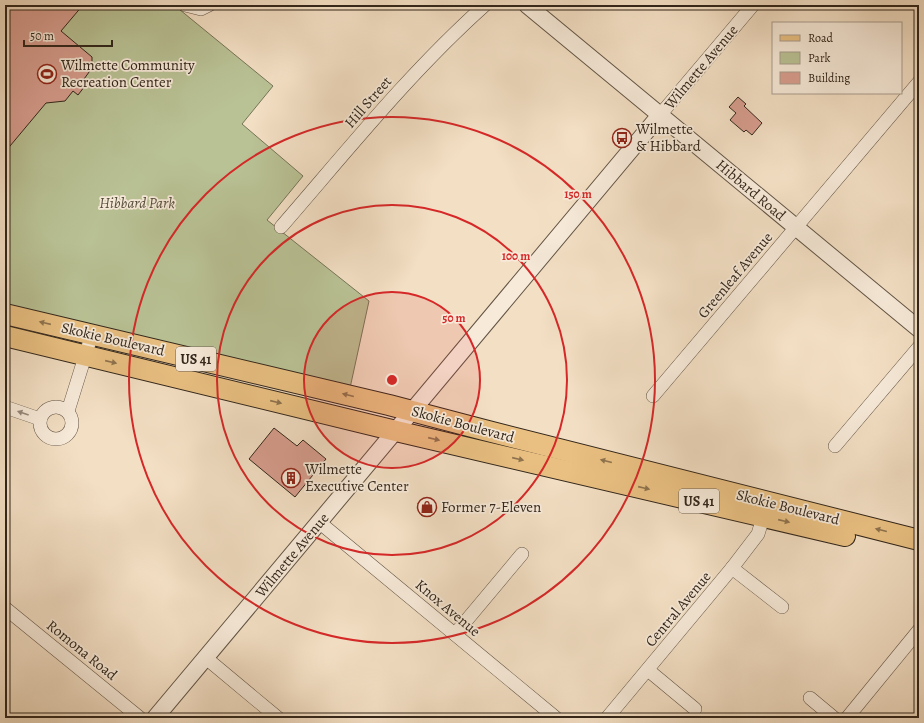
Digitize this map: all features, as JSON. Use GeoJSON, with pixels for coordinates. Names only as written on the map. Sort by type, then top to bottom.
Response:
{"type":"FeatureCollection","features":[{"type":"Feature","properties":{"kind":"main road","name":"Skokie Boulevard"},"geometry":{"type":"LineString","coordinates":[[5,314],[413,411],[919,553]]}},
{"type":"Feature","properties":{"kind":"main road","name":"Skokie Boulevard"},"geometry":{"type":"LineString","coordinates":[[5,336],[396,431],[919,540]]}},
{"type":"Feature","properties":{"kind":"street"},"geometry":{"type":"LineString","coordinates":[[190,7],[201,9],[209,5]]}},
{"type":"Feature","properties":{"kind":"street","name":"Hill Street"},"geometry":{"type":"LineString","coordinates":[[281,227],[397,93],[438,50],[485,5]]}},
{"type":"Feature","properties":{"kind":"street","name":"Hibbard Road"},"geometry":{"type":"LineString","coordinates":[[527,5],[919,329]]}},
{"type":"Feature","properties":{"kind":"street","name":"Wilmette Avenue"},"geometry":{"type":"LineString","coordinates":[[155,718],[753,5]]}},
{"type":"Feature","properties":{"kind":"street","name":"Greenleaf Avenue"},"geometry":{"type":"LineString","coordinates":[[654,396],[919,82]]}},
{"type":"Feature","properties":{"kind":"street"},"geometry":{"type":"LineString","coordinates":[[68,411],[92,334]]}},
{"type":"Feature","properties":{"kind":"street"},"geometry":{"type":"LineString","coordinates":[[835,446],[919,347]]}},
{"type":"Feature","properties":{"kind":"street"},"geometry":{"type":"LineString","coordinates":[[5,407],[40,419]]}},
{"type":"Feature","properties":{"kind":"street"},"geometry":{"type":"LineString","coordinates":[[52,407],[60,407],[68,411],[72,420],[72,426],[67,434],[58,439],[48,437],[44,434],[40,424],[40,419],[44,412],[52,407]]}},
{"type":"Feature","properties":{"kind":"street","name":"Central Avenue"},"geometry":{"type":"LineString","coordinates":[[608,718],[732,568],[758,534],[766,509]]}},
{"type":"Feature","properties":{"kind":"street","name":"Knox Avenue"},"geometry":{"type":"LineString","coordinates":[[320,522],[556,718]]}},
{"type":"Feature","properties":{"kind":"street"},"geometry":{"type":"LineString","coordinates":[[455,634],[522,554]]}},
{"type":"Feature","properties":{"kind":"street","name":"Central Avenue"},"geometry":{"type":"LineString","coordinates":[[732,568],[782,607]]}},
{"type":"Feature","properties":{"kind":"street","name":"Romona Road"},"geometry":{"type":"LineString","coordinates":[[5,608],[140,718]]}},
{"type":"Feature","properties":{"kind":"street"},"geometry":{"type":"LineString","coordinates":[[847,718],[919,630]]}},
{"type":"Feature","properties":{"kind":"street"},"geometry":{"type":"LineString","coordinates":[[206,658],[278,718]]}},
{"type":"Feature","properties":{"kind":"street","name":"Central Avenue"},"geometry":{"type":"LineString","coordinates":[[648,670],[695,710]]}},
{"type":"Feature","properties":{"kind":"street"},"geometry":{"type":"LineString","coordinates":[[810,698],[834,718]]}},
{"type":"Feature","properties":{"kind":"green space","name":"Hibbard Park"},"geometry":{"type":"Polygon","coordinates":[[[5,5],[174,5],[273,86],[242,124],[303,176],[267,220],[369,301],[350,388],[5,306],[5,5]]]}},
{"type":"Feature","properties":{"kind":"building","name":"Wilmette Community Recreation Center"},"geometry":{"type":"Polygon","coordinates":[[[5,5],[83,5],[61,31],[92,57],[92,68],[84,79],[88,82],[78,95],[73,91],[65,101],[46,103],[5,152],[5,5]]]}},
{"type":"Feature","properties":{"kind":"building"},"geometry":{"type":"Polygon","coordinates":[[[738,97],[746,104],[744,106],[762,123],[752,135],[746,130],[744,132],[730,120],[736,113],[729,107],[738,97]]]}},
{"type":"Feature","properties":{"kind":"building","name":"Wilmette Executive Center"},"geometry":{"type":"Polygon","coordinates":[[[274,428],[297,446],[303,440],[326,459],[295,497],[249,459],[274,428]]]}},
{"type":"Feature","properties":{"kind":"building","name":"Former 7-Eleven"},"geometry":{"type":"Polygon","coordinates":[[[432,499],[435,511],[422,516],[418,503],[432,499]]]}},
{"type":"Feature","properties":{"kind":"place","name":"Wilmette Community Recreation Center"},"geometry":{"type":"Point","coordinates":[47,74]}},
{"type":"Feature","properties":{"kind":"place","name":"Wilmette & Hibbard"},"geometry":{"type":"Point","coordinates":[622,138]}},
{"type":"Feature","properties":{"kind":"place","name":"Wilmette Executive Center"},"geometry":{"type":"Point","coordinates":[291,478]}},
{"type":"Feature","properties":{"kind":"place","name":"Former 7-Eleven"},"geometry":{"type":"Point","coordinates":[427,507]}}]}
